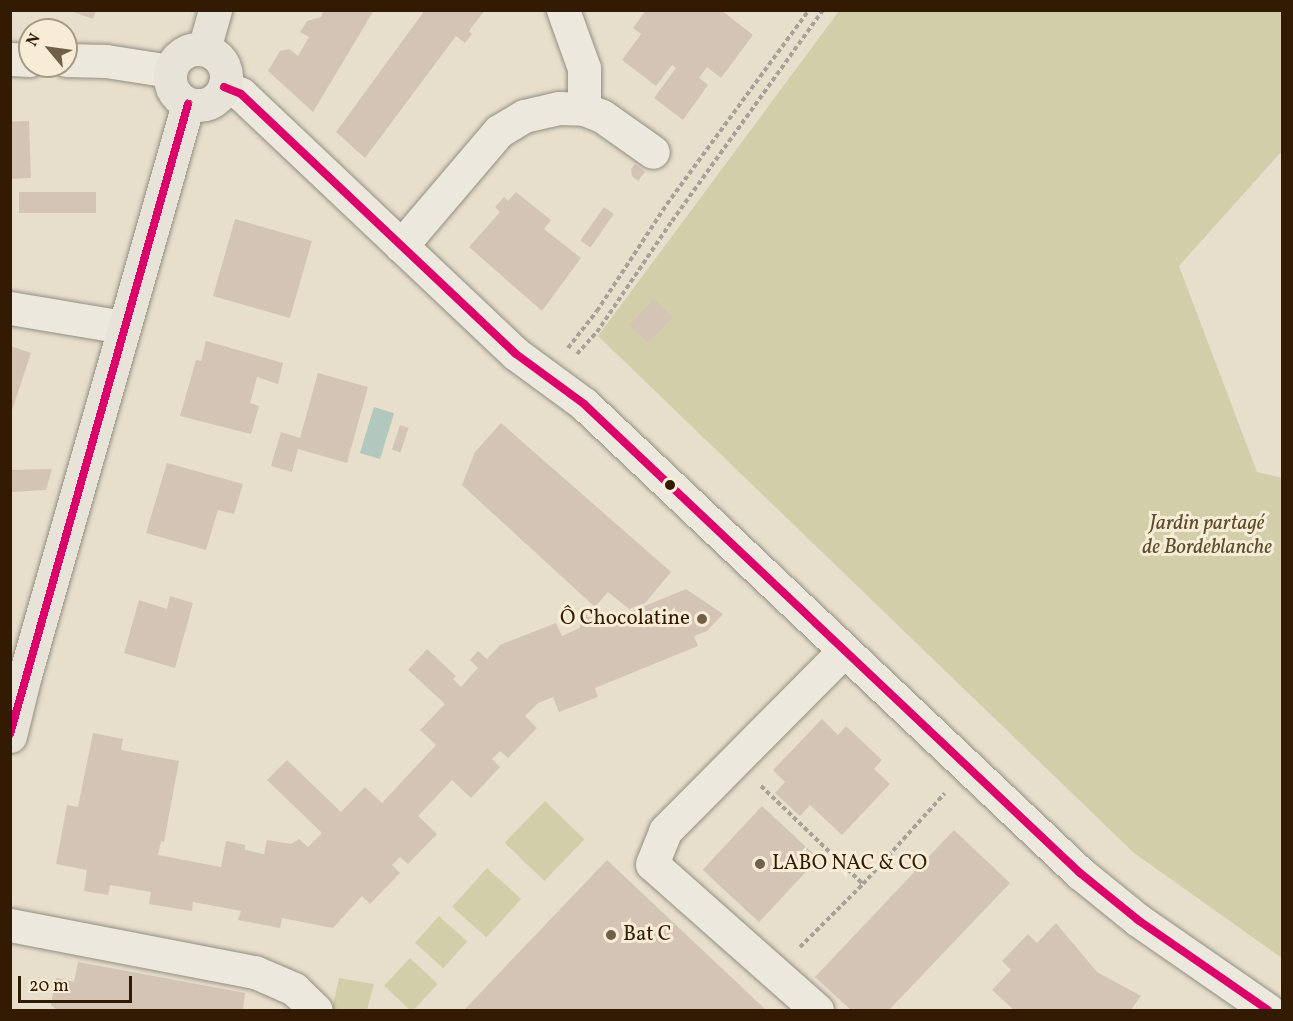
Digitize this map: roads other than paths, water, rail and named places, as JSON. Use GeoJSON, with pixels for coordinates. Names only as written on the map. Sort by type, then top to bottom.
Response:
{"type":"FeatureCollection","features":[{"type":"Feature","properties":{"kind":"main road"},"geometry":{"type":"LineString","coordinates":[[204,49],[215,10]]}},
{"type":"Feature","properties":{"kind":"main road"},"geometry":{"type":"LineString","coordinates":[[204,49],[216,54],[224,65],[227,78],[224,87],[214,101],[202,106],[188,104],[177,96],[171,84],[170,71],[175,61],[183,53],[204,49]]}},
{"type":"Feature","properties":{"kind":"main road"},"geometry":{"type":"LineString","coordinates":[[10,736],[123,327],[188,104]]}},
{"type":"Feature","properties":{"kind":"street"},"geometry":{"type":"LineString","coordinates":[[563,10],[585,68],[584,109]]}},
{"type":"Feature","properties":{"kind":"street"},"geometry":{"type":"LineString","coordinates":[[78,60],[106,61],[170,71]]}},
{"type":"Feature","properties":{"kind":"street"},"geometry":{"type":"LineString","coordinates":[[224,87],[241,94],[516,354],[584,405],[843,652],[1080,873],[1130,913],[1268,1011]]}},
{"type":"Feature","properties":{"kind":"street"},"geometry":{"type":"LineString","coordinates":[[401,246],[499,131],[524,116],[559,108],[584,109],[602,116],[653,152]]}},
{"type":"Feature","properties":{"kind":"street"},"geometry":{"type":"LineString","coordinates":[[10,308],[123,327]]}},
{"type":"Feature","properties":{"kind":"street"},"geometry":{"type":"LineString","coordinates":[[818,1011],[776,971],[652,864],[665,831],[843,652]]}},
{"type":"Feature","properties":{"kind":"street"},"geometry":{"type":"LineString","coordinates":[[10,925],[255,972],[294,989],[316,1011]]}},
{"type":"Feature","properties":{"kind":"place","name":"Ô Chocolatine"},"geometry":{"type":"Point","coordinates":[702,619]}},
{"type":"Feature","properties":{"kind":"place","name":"LABO NAC & CO"},"geometry":{"type":"Point","coordinates":[760,864]}},
{"type":"Feature","properties":{"kind":"place","name":"Bat C"},"geometry":{"type":"Point","coordinates":[611,935]}},
{"type":"Feature","properties":{"kind":"park label","name":"Jardin partagé de Bordeblanche"},"geometry":{"type":"Point","coordinates":[1207,536]}}]}
